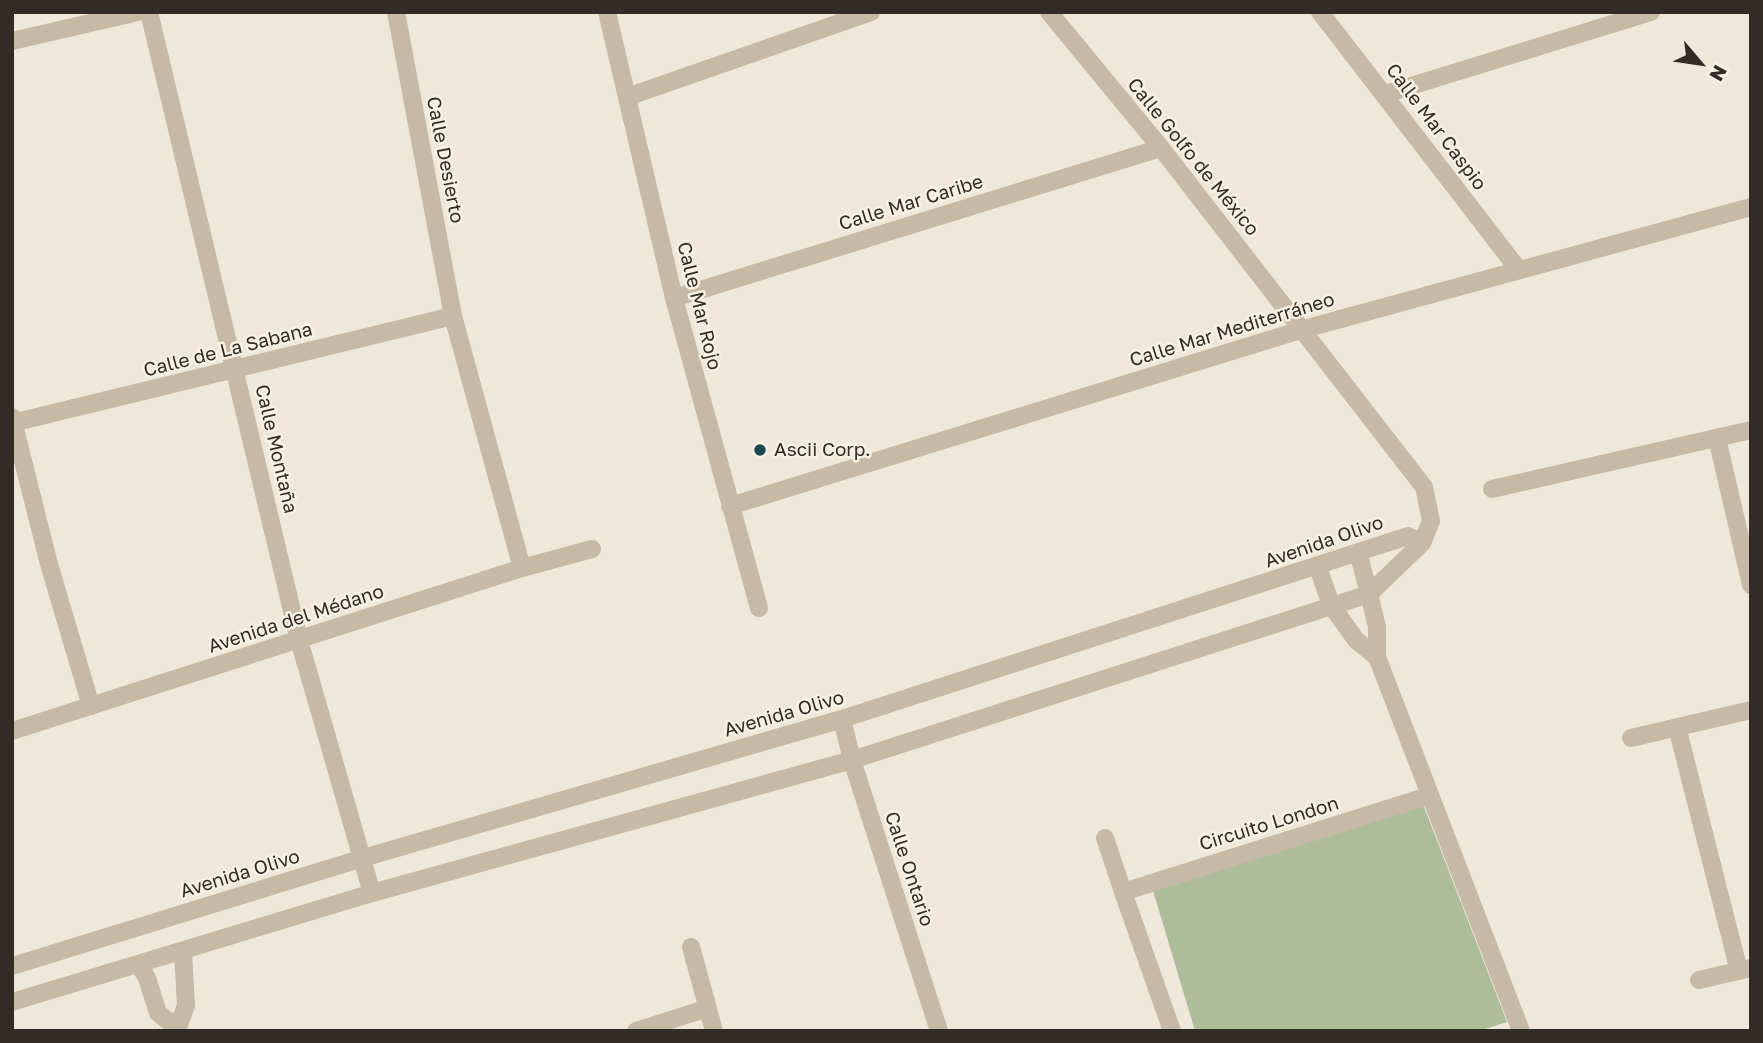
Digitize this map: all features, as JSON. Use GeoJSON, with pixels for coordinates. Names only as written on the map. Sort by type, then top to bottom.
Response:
{"type":"FeatureCollection","features":[{"type":"Feature","properties":{"kind":"street"},"geometry":{"type":"LineString","coordinates":[[12,41],[138,12]]}},
{"type":"Feature","properties":{"kind":"street","name":"Calle Montaña"},"geometry":{"type":"LineString","coordinates":[[149,12],[299,640],[372,893]]}},
{"type":"Feature","properties":{"kind":"street","name":"Calle Desierto"},"geometry":{"type":"LineString","coordinates":[[396,12],[453,316],[522,568]]}},
{"type":"Feature","properties":{"kind":"street","name":"Calle Mar Rojo"},"geometry":{"type":"LineString","coordinates":[[607,12],[674,299],[759,608]]}},
{"type":"Feature","properties":{"kind":"street"},"geometry":{"type":"LineString","coordinates":[[627,97],[872,12]]}},
{"type":"Feature","properties":{"kind":"street","name":"Calle Golfo de México"},"geometry":{"type":"LineString","coordinates":[[1049,12],[1304,329],[1424,487],[1432,521],[1422,543]]}},
{"type":"Feature","properties":{"kind":"street","name":"Calle Mar Caspio"},"geometry":{"type":"LineString","coordinates":[[1320,12],[1518,269]]}},
{"type":"Feature","properties":{"kind":"street"},"geometry":{"type":"LineString","coordinates":[[1385,94],[1651,12]]}},
{"type":"Feature","properties":{"kind":"street","name":"Calle Mar Caribe"},"geometry":{"type":"LineString","coordinates":[[674,299],[1161,148]]}},
{"type":"Feature","properties":{"kind":"street","name":"Calle Mar Mediterráneo"},"geometry":{"type":"LineString","coordinates":[[730,506],[1304,329],[1751,207]]}},
{"type":"Feature","properties":{"kind":"street","name":"Calle de La Sabana"},"geometry":{"type":"LineString","coordinates":[[13,421],[453,316]]}},
{"type":"Feature","properties":{"kind":"street"},"geometry":{"type":"LineString","coordinates":[[13,421],[91,706]]}},
{"type":"Feature","properties":{"kind":"street"},"geometry":{"type":"LineString","coordinates":[[1492,489],[1751,430]]}},
{"type":"Feature","properties":{"kind":"street"},"geometry":{"type":"LineString","coordinates":[[1717,438],[1751,585]]}},
{"type":"Feature","properties":{"kind":"street","name":"Avenida Olivo"},"geometry":{"type":"LineString","coordinates":[[12,966],[363,858],[842,719],[1408,536],[1422,543]]}},
{"type":"Feature","properties":{"kind":"street"},"geometry":{"type":"LineString","coordinates":[[12,1002],[372,893],[852,760],[1369,594],[1422,543]]}},
{"type":"Feature","properties":{"kind":"street","name":"Avenida del Médano"},"geometry":{"type":"LineString","coordinates":[[12,732],[522,568],[592,548]]}},
{"type":"Feature","properties":{"kind":"street"},"geometry":{"type":"LineString","coordinates":[[1358,552],[1376,620],[1377,657],[1428,796],[1521,1031]]}},
{"type":"Feature","properties":{"kind":"street"},"geometry":{"type":"LineString","coordinates":[[1318,567],[1331,606],[1356,640],[1377,657]]}},
{"type":"Feature","properties":{"kind":"street"},"geometry":{"type":"LineString","coordinates":[[1631,738],[1751,710]]}},
{"type":"Feature","properties":{"kind":"street","name":"Calle Ontario"},"geometry":{"type":"LineString","coordinates":[[842,719],[852,760],[939,1031]]}},
{"type":"Feature","properties":{"kind":"street"},"geometry":{"type":"LineString","coordinates":[[1677,727],[1745,969],[1699,980]]}},
{"type":"Feature","properties":{"kind":"street","name":"Circuito London"},"geometry":{"type":"LineString","coordinates":[[1124,892],[1428,796]]}},
{"type":"Feature","properties":{"kind":"street"},"geometry":{"type":"LineString","coordinates":[[1105,838],[1172,1031]]}},
{"type":"Feature","properties":{"kind":"street"},"geometry":{"type":"LineString","coordinates":[[691,947],[714,1031]]}},
{"type":"Feature","properties":{"kind":"street"},"geometry":{"type":"LineString","coordinates":[[139,965],[147,978],[158,1013],[177,1029],[186,1005],[183,952]]}},
{"type":"Feature","properties":{"kind":"street"},"geometry":{"type":"LineString","coordinates":[[636,1031],[708,1008]]}},
{"type":"Feature","properties":{"kind":"green space"},"geometry":{"type":"Polygon","coordinates":[[[1421,799],[1507,1022],[1479,1031],[1195,1031],[1151,884],[1421,799]]]}},
{"type":"Feature","properties":{"kind":"place","name":"Ascii Corp."},"geometry":{"type":"Point","coordinates":[760,450]}}]}
